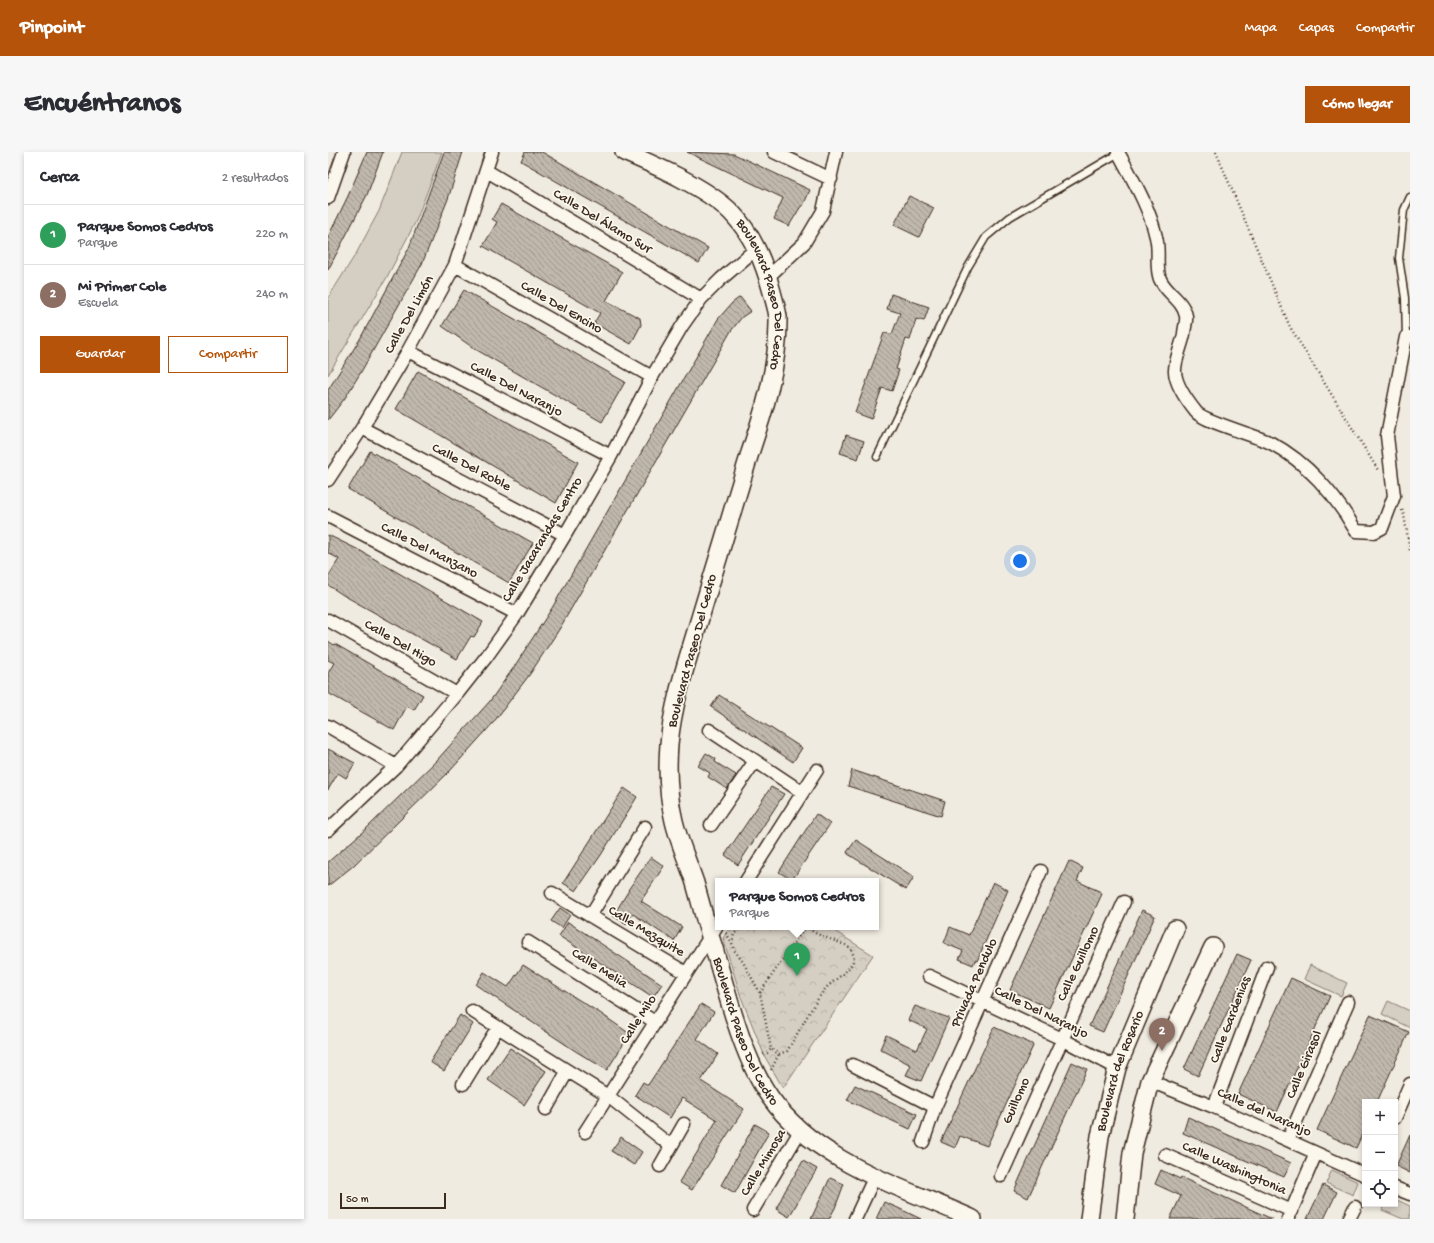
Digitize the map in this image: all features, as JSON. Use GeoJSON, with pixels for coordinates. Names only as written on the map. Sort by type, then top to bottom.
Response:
{"type":"FeatureCollection","features":[{"type":"Feature","properties":{"kind":"street"},"geometry":{"type":"LineString","coordinates":[[328,198],[344,152]]}},
{"type":"Feature","properties":{"kind":"street","name":"Calle Del Limón"},"geometry":{"type":"LineString","coordinates":[[328,480],[362,428],[408,351],[455,265],[492,152]]}},
{"type":"Feature","properties":{"kind":"street","name":"Boulevard Paseo Del Cedro"},"geometry":{"type":"LineString","coordinates":[[624,152],[657,166],[707,194],[730,211],[747,231],[757,248],[768,277],[778,313],[776,357],[763,413],[674,709],[669,743],[667,780],[674,822],[714,930],[740,1033],[754,1066],[770,1097],[800,1131],[826,1149],[875,1176],[950,1214],[973,1219]]}},
{"type":"Feature","properties":{"kind":"street"},"geometry":{"type":"LineString","coordinates":[[774,152],[831,179]]}},
{"type":"Feature","properties":{"kind":"street"},"geometry":{"type":"LineString","coordinates":[[768,277],[804,242],[823,210],[836,152]]}},
{"type":"Feature","properties":{"kind":"street"},"geometry":{"type":"LineString","coordinates":[[1118,152],[1142,195],[1157,239],[1157,263],[1160,279],[1165,288],[1178,301],[1186,316],[1175,372],[1182,392],[1197,414],[1271,443],[1300,463],[1328,489],[1345,511],[1356,531],[1374,532],[1382,528],[1394,496],[1387,436],[1408,337]]}},
{"type":"Feature","properties":{"kind":"street","name":"Calle Del Álamo Sur"},"geometry":{"type":"LineString","coordinates":[[487,171],[701,299]]}},
{"type":"Feature","properties":{"kind":"street","name":"Calle Jacarandas Centro"},"geometry":{"type":"LineString","coordinates":[[328,830],[396,766],[487,656],[517,614],[565,535],[611,456],[652,377],[701,299],[721,279],[757,248]]}},
{"type":"Feature","properties":{"kind":"street","name":"Calle Del Encino"},"geometry":{"type":"LineString","coordinates":[[455,265],[652,377]]}},
{"type":"Feature","properties":{"kind":"street","name":"Calle Del Naranjo"},"geometry":{"type":"LineString","coordinates":[[408,351],[611,456]]}},
{"type":"Feature","properties":{"kind":"street","name":"Calle Del Roble"},"geometry":{"type":"LineString","coordinates":[[362,428],[565,535]]}},
{"type":"Feature","properties":{"kind":"street","name":"Calle Del Manzano"},"geometry":{"type":"LineString","coordinates":[[328,516],[517,614]]}},
{"type":"Feature","properties":{"kind":"street","name":"Calle Del Higo"},"geometry":{"type":"LineString","coordinates":[[328,620],[457,694]]}},
{"type":"Feature","properties":{"kind":"street"},"geometry":{"type":"LineString","coordinates":[[328,726],[396,766]]}},
{"type":"Feature","properties":{"kind":"street"},"geometry":{"type":"LineString","coordinates":[[709,730],[802,792]]}},
{"type":"Feature","properties":{"kind":"street"},"geometry":{"type":"LineString","coordinates":[[711,825],[755,761]]}},
{"type":"Feature","properties":{"kind":"street"},"geometry":{"type":"LineString","coordinates":[[748,878],[817,770]]}},
{"type":"Feature","properties":{"kind":"street","name":"Calle Mezquite"},"geometry":{"type":"LineString","coordinates":[[590,916],[645,827]]}},
{"type":"Feature","properties":{"kind":"street","name":"Privada Pendulo"},"geometry":{"type":"LineString","coordinates":[[923,1142],[935,1107],[1041,871]]}},
{"type":"Feature","properties":{"kind":"street","name":"Calle Mezquite"},"geometry":{"type":"LineString","coordinates":[[552,893],[686,973]]}},
{"type":"Feature","properties":{"kind":"street","name":"Calle Guillomo"},"geometry":{"type":"LineString","coordinates":[[1062,1039],[1124,902]]}},
{"type":"Feature","properties":{"kind":"street","name":"Boulevard del Rosario"},"geometry":{"type":"LineString","coordinates":[[1089,1219],[1100,1136],[1117,1068],[1175,929]]}},
{"type":"Feature","properties":{"kind":"street","name":"Calle Milo"},"geometry":{"type":"LineString","coordinates":[[585,1132],[714,930]]}},
{"type":"Feature","properties":{"kind":"street","name":"Calle Melia"},"geometry":{"type":"LineString","coordinates":[[528,942],[655,1022]]}},
{"type":"Feature","properties":{"kind":"street"},"geometry":{"type":"LineString","coordinates":[[1125,1219],[1132,1153],[1150,1080],[1214,947]]}},
{"type":"Feature","properties":{"kind":"street","name":"Calle Gardenias"},"geometry":{"type":"LineString","coordinates":[[1214,1107],[1267,967]]}},
{"type":"Feature","properties":{"kind":"street","name":"Calle Del Naranjo"},"geometry":{"type":"LineString","coordinates":[[928,976],[1062,1039],[1117,1068]]}},
{"type":"Feature","properties":{"kind":"street","name":"Calle Girasol"},"geometry":{"type":"LineString","coordinates":[[1288,1140],[1348,1002]]}},
{"type":"Feature","properties":{"kind":"street"},"geometry":{"type":"LineString","coordinates":[[472,1011],[567,1072],[608,1096],[671,1146]]}},
{"type":"Feature","properties":{"kind":"street"},"geometry":{"type":"LineString","coordinates":[[463,1084],[498,1027]]}},
{"type":"Feature","properties":{"kind":"street","name":"Guillomo"},"geometry":{"type":"LineString","coordinates":[[1001,1176],[1062,1039]]}},
{"type":"Feature","properties":{"kind":"street"},"geometry":{"type":"LineString","coordinates":[[853,1065],[935,1107]]}},
{"type":"Feature","properties":{"kind":"street"},"geometry":{"type":"LineString","coordinates":[[546,1109],[567,1072]]}},
{"type":"Feature","properties":{"kind":"street","name":"Calle del Naranjo"},"geometry":{"type":"LineString","coordinates":[[1150,1080],[1362,1174]]}},
{"type":"Feature","properties":{"kind":"street"},"geometry":{"type":"LineString","coordinates":[[1398,1111],[1410,1084]]}},
{"type":"Feature","properties":{"kind":"street"},"geometry":{"type":"LineString","coordinates":[[660,1166],[684,1124]]}},
{"type":"Feature","properties":{"kind":"street","name":"Calle Mimosa"},"geometry":{"type":"LineString","coordinates":[[753,1210],[800,1131]]}},
{"type":"Feature","properties":{"kind":"street"},"geometry":{"type":"LineString","coordinates":[[1290,1215],[1316,1153]]}},
{"type":"Feature","properties":{"kind":"street","name":"Calle Washingtonia"},"geometry":{"type":"LineString","coordinates":[[1165,1155],[1290,1215]]}},
{"type":"Feature","properties":{"kind":"street"},"geometry":{"type":"LineString","coordinates":[[855,1219],[875,1176]]}},
{"type":"Feature","properties":{"kind":"street"},"geometry":{"type":"LineString","coordinates":[[1398,1189],[1410,1194]]}},
{"type":"Feature","properties":{"kind":"street"},"geometry":{"type":"LineString","coordinates":[[1349,1219],[1355,1207]]}},
{"type":"Feature","properties":{"kind":"lane"},"geometry":{"type":"LineString","coordinates":[[877,457],[968,267],[986,237],[1010,217],[1118,152]]}},
{"type":"Feature","properties":{"kind":"lane"},"geometry":{"type":"LineString","coordinates":[[1408,337],[1405,298],[1399,258],[1404,210],[1410,197]]}},
{"type":"Feature","properties":{"kind":"path"},"geometry":{"type":"LineString","coordinates":[[1216,152],[1290,327],[1381,476]]}},
{"type":"Feature","properties":{"kind":"path"},"geometry":{"type":"LineString","coordinates":[[1394,496],[1404,515],[1410,551]]}},
{"type":"Feature","properties":{"kind":"path"},"geometry":{"type":"LineString","coordinates":[[739,930],[734,934],[732,943],[734,950],[743,962],[760,993],[771,1049],[779,1054],[787,1051],[820,996],[834,980],[851,965],[853,961],[851,949],[848,946],[813,930]]}},
{"type":"Feature","properties":{"kind":"path"},"geometry":{"type":"LineString","coordinates":[[760,993],[804,930]]}},
{"type":"Feature","properties":{"kind":"green space"},"geometry":{"type":"Polygon","coordinates":[[[402,152],[442,152],[416,221],[386,279],[328,375],[328,298],[357,252],[379,211],[402,152]]]}},
{"type":"Feature","properties":{"kind":"green space"},"geometry":{"type":"Polygon","coordinates":[[[728,930],[833,930],[873,955],[783,1088],[765,1057],[741,997],[723,938],[728,930]]]}},
{"type":"Feature","properties":{"kind":"green space"},"geometry":{"type":"Polygon","coordinates":[[[1310,965],[1347,983],[1341,996],[1304,979],[1310,965]]]}},
{"type":"Feature","properties":{"kind":"green space"},"geometry":{"type":"Polygon","coordinates":[[[1388,1001],[1410,1011],[1410,1028],[1382,1014],[1388,1001]]]}},
{"type":"Feature","properties":{"kind":"green space"},"geometry":{"type":"Polygon","coordinates":[[[1332,1170],[1358,1182],[1353,1195],[1326,1183],[1332,1170]]]}},
{"type":"Feature","properties":{"kind":"green space"},"geometry":{"type":"Polygon","coordinates":[[[1398,1200],[1410,1206],[1410,1219],[1403,1219],[1382,1210],[1383,1207],[1398,1207],[1398,1200]]]}},
{"type":"Feature","properties":{"kind":"building"},"geometry":{"type":"Polygon","coordinates":[[[367,152],[383,152],[367,195],[328,270],[328,237],[367,152]]]}},
{"type":"Feature","properties":{"kind":"building"},"geometry":{"type":"Polygon","coordinates":[[[444,152],[463,152],[448,199],[422,264],[361,372],[345,398],[328,420],[328,390],[360,339],[409,248],[444,152]]]}},
{"type":"Feature","properties":{"kind":"building"},"geometry":{"type":"Polygon","coordinates":[[[525,152],[542,152],[708,248],[699,263],[521,161],[525,152]]]}},
{"type":"Feature","properties":{"kind":"building"},"geometry":{"type":"Polygon","coordinates":[[[687,152],[734,154],[810,190],[803,206],[801,206],[789,226],[774,219],[783,198],[687,152]]]}},
{"type":"Feature","properties":{"kind":"building"},"geometry":{"type":"Polygon","coordinates":[[[909,196],[934,208],[919,237],[894,225],[909,196]]]}},
{"type":"Feature","properties":{"kind":"building"},"geometry":{"type":"Polygon","coordinates":[[[501,204],[622,272],[606,301],[640,318],[641,325],[631,344],[594,323],[600,313],[483,246],[497,222],[492,219],[501,204]]]}},
{"type":"Feature","properties":{"kind":"building"},"geometry":{"type":"Polygon","coordinates":[[[464,290],[625,382],[602,422],[475,349],[442,326],[464,290]]]}},
{"type":"Feature","properties":{"kind":"building"},"geometry":{"type":"Polygon","coordinates":[[[891,294],[929,307],[924,321],[916,319],[910,340],[906,339],[896,369],[899,370],[892,391],[882,388],[871,419],[855,413],[884,333],[892,334],[900,313],[887,309],[891,294]]]}},
{"type":"Feature","properties":{"kind":"building"},"geometry":{"type":"Polygon","coordinates":[[[740,297],[751,311],[742,317],[731,331],[560,628],[530,674],[493,723],[450,771],[353,866],[328,886],[328,862],[367,828],[437,760],[490,701],[514,667],[552,608],[718,319],[732,303],[740,297]]]}},
{"type":"Feature","properties":{"kind":"building"},"geometry":{"type":"Polygon","coordinates":[[[418,371],[578,462],[556,503],[396,409],[418,371]]]}},
{"type":"Feature","properties":{"kind":"building"},"geometry":{"type":"Polygon","coordinates":[[[846,435],[864,441],[858,459],[840,453],[846,435]]]}},
{"type":"Feature","properties":{"kind":"building"},"geometry":{"type":"Polygon","coordinates":[[[370,451],[533,543],[509,583],[348,489],[370,451]]]}},
{"type":"Feature","properties":{"kind":"building"},"geometry":{"type":"Polygon","coordinates":[[[328,535],[359,550],[483,622],[474,637],[471,636],[457,659],[343,595],[328,585],[328,577],[339,559],[328,553],[328,535]]]}},
{"type":"Feature","properties":{"kind":"building"},"geometry":{"type":"Polygon","coordinates":[[[328,641],[423,695],[414,710],[407,706],[394,730],[328,693],[328,673],[334,663],[328,660],[328,641]]]}},
{"type":"Feature","properties":{"kind":"building"},"geometry":{"type":"Polygon","coordinates":[[[719,695],[802,748],[793,762],[711,707],[719,695]]]}},
{"type":"Feature","properties":{"kind":"building"},"geometry":{"type":"Polygon","coordinates":[[[328,749],[355,763],[346,778],[338,773],[328,790],[328,749]]]}},
{"type":"Feature","properties":{"kind":"building"},"geometry":{"type":"Polygon","coordinates":[[[706,753],[716,759],[715,762],[736,775],[727,789],[708,777],[710,773],[698,766],[706,753]]]}},
{"type":"Feature","properties":{"kind":"building"},"geometry":{"type":"Polygon","coordinates":[[[852,770],[945,801],[941,816],[848,786],[852,770]]]}},
{"type":"Feature","properties":{"kind":"building"},"geometry":{"type":"Polygon","coordinates":[[[771,787],[784,794],[738,865],[725,855],[771,787]]]}},
{"type":"Feature","properties":{"kind":"building"},"geometry":{"type":"Polygon","coordinates":[[[624,788],[637,797],[601,855],[576,891],[563,883],[624,788]]]}},
{"type":"Feature","properties":{"kind":"building"},"geometry":{"type":"Polygon","coordinates":[[[816,814],[830,824],[793,878],[789,878],[779,872],[816,814]]]}},
{"type":"Feature","properties":{"kind":"building"},"geometry":{"type":"Polygon","coordinates":[[[856,840],[914,877],[906,890],[848,854],[847,852],[856,840]]]}},
{"type":"Feature","properties":{"kind":"building"},"geometry":{"type":"Polygon","coordinates":[[[651,857],[664,866],[641,901],[682,927],[674,941],[633,914],[626,924],[613,916],[628,890],[651,857]]]}},
{"type":"Feature","properties":{"kind":"building"},"geometry":{"type":"Polygon","coordinates":[[[1069,861],[1083,868],[1077,881],[1101,892],[1102,894],[1049,1008],[1010,990],[1069,861]]]}},
{"type":"Feature","properties":{"kind":"building"},"geometry":{"type":"Polygon","coordinates":[[[993,882],[1008,890],[977,961],[975,960],[973,965],[959,959],[963,951],[944,943],[950,927],[969,935],[993,882]]]}},
{"type":"Feature","properties":{"kind":"building"},"geometry":{"type":"Polygon","coordinates":[[[560,908],[570,915],[562,928],[551,921],[560,908]]]}},
{"type":"Feature","properties":{"kind":"building"},"geometry":{"type":"Polygon","coordinates":[[[1142,910],[1155,916],[1103,1032],[1089,1026],[1142,910]]]}},
{"type":"Feature","properties":{"kind":"building"},"geometry":{"type":"Polygon","coordinates":[[[568,922],[662,984],[653,997],[559,936],[568,922]]]}},
{"type":"Feature","properties":{"kind":"building"},"geometry":{"type":"Polygon","coordinates":[[[1237,954],[1251,960],[1198,1076],[1184,1069],[1237,954]]]}},
{"type":"Feature","properties":{"kind":"building"},"geometry":{"type":"Polygon","coordinates":[[[523,965],[600,1013],[630,1034],[607,1070],[577,1052],[476,985],[484,972],[508,987],[523,965]]]}},
{"type":"Feature","properties":{"kind":"building"},"geometry":{"type":"Polygon","coordinates":[[[1291,978],[1330,996],[1277,1112],[1238,1094],[1291,978]]]}},
{"type":"Feature","properties":{"kind":"building"},"geometry":{"type":"Polygon","coordinates":[[[701,1004],[714,1012],[697,1039],[718,1054],[701,1081],[744,1109],[692,1190],[679,1182],[717,1120],[682,1098],[670,1118],[635,1095],[643,1082],[648,1085],[701,1004]]]}},
{"type":"Feature","properties":{"kind":"building"},"geometry":{"type":"Polygon","coordinates":[[[915,1006],[949,1018],[921,1081],[906,1075],[911,1065],[880,1049],[886,1035],[917,1050],[927,1029],[908,1020],[915,1006]]]}},
{"type":"Feature","properties":{"kind":"building"},"geometry":{"type":"Polygon","coordinates":[[[460,1015],[473,1024],[444,1071],[430,1062],[460,1015]]]}},
{"type":"Feature","properties":{"kind":"building"},"geometry":{"type":"Polygon","coordinates":[[[1370,1015],[1409,1032],[1378,1099],[1362,1099],[1362,1135],[1356,1148],[1317,1130],[1370,1015]]]}},
{"type":"Feature","properties":{"kind":"building"},"geometry":{"type":"Polygon","coordinates":[[[994,1027],[1032,1044],[1033,1046],[987,1146],[960,1136],[955,1148],[941,1142],[994,1027]]]}},
{"type":"Feature","properties":{"kind":"building"},"geometry":{"type":"Polygon","coordinates":[[[510,1048],[546,1071],[524,1105],[488,1080],[510,1048]]]}},
{"type":"Feature","properties":{"kind":"building"},"geometry":{"type":"Polygon","coordinates":[[[1072,1062],[1087,1069],[1028,1198],[1014,1191],[1072,1062]]]}},
{"type":"Feature","properties":{"kind":"building"},"geometry":{"type":"Polygon","coordinates":[[[855,1085],[917,1114],[910,1129],[847,1100],[855,1085]]]}},
{"type":"Feature","properties":{"kind":"building"},"geometry":{"type":"Polygon","coordinates":[[[1188,1117],[1291,1163],[1284,1177],[1183,1133],[1188,1117]]]}},
{"type":"Feature","properties":{"kind":"building"},"geometry":{"type":"Polygon","coordinates":[[[755,1124],[769,1132],[735,1193],[721,1185],[755,1124]]]}},
{"type":"Feature","properties":{"kind":"building"},"geometry":{"type":"Polygon","coordinates":[[[1410,1135],[1410,1173],[1398,1167],[1398,1162],[1410,1135]]]}},
{"type":"Feature","properties":{"kind":"building"},"geometry":{"type":"Polygon","coordinates":[[[621,1137],[642,1152],[634,1165],[611,1151],[621,1137]]]}},
{"type":"Feature","properties":{"kind":"building"},"geometry":{"type":"Polygon","coordinates":[[[803,1161],[817,1169],[789,1217],[776,1209],[803,1161]]]}},
{"type":"Feature","properties":{"kind":"building"},"geometry":{"type":"Polygon","coordinates":[[[1161,1170],[1180,1179],[1181,1177],[1272,1219],[1170,1219],[1181,1196],[1155,1184],[1161,1170]]]}},
{"type":"Feature","properties":{"kind":"building"},"geometry":{"type":"Polygon","coordinates":[[[830,1178],[844,1184],[835,1208],[829,1219],[811,1219],[830,1178]]]}},
{"type":"Feature","properties":{"kind":"building"},"geometry":{"type":"Polygon","coordinates":[[[1323,1185],[1337,1192],[1324,1219],[1307,1219],[1323,1185]]]}},
{"type":"Feature","properties":{"kind":"building"},"geometry":{"type":"Polygon","coordinates":[[[884,1202],[898,1208],[921,1219],[876,1219],[884,1202]]]}},
{"type":"Feature","properties":{"kind":"place","name":"Parque Somos Cedros"},"geometry":{"type":"Point","coordinates":[797,976]}},
{"type":"Feature","properties":{"kind":"place","name":"Mi Primer Cole"},"geometry":{"type":"Point","coordinates":[1162,1051]}}]}
